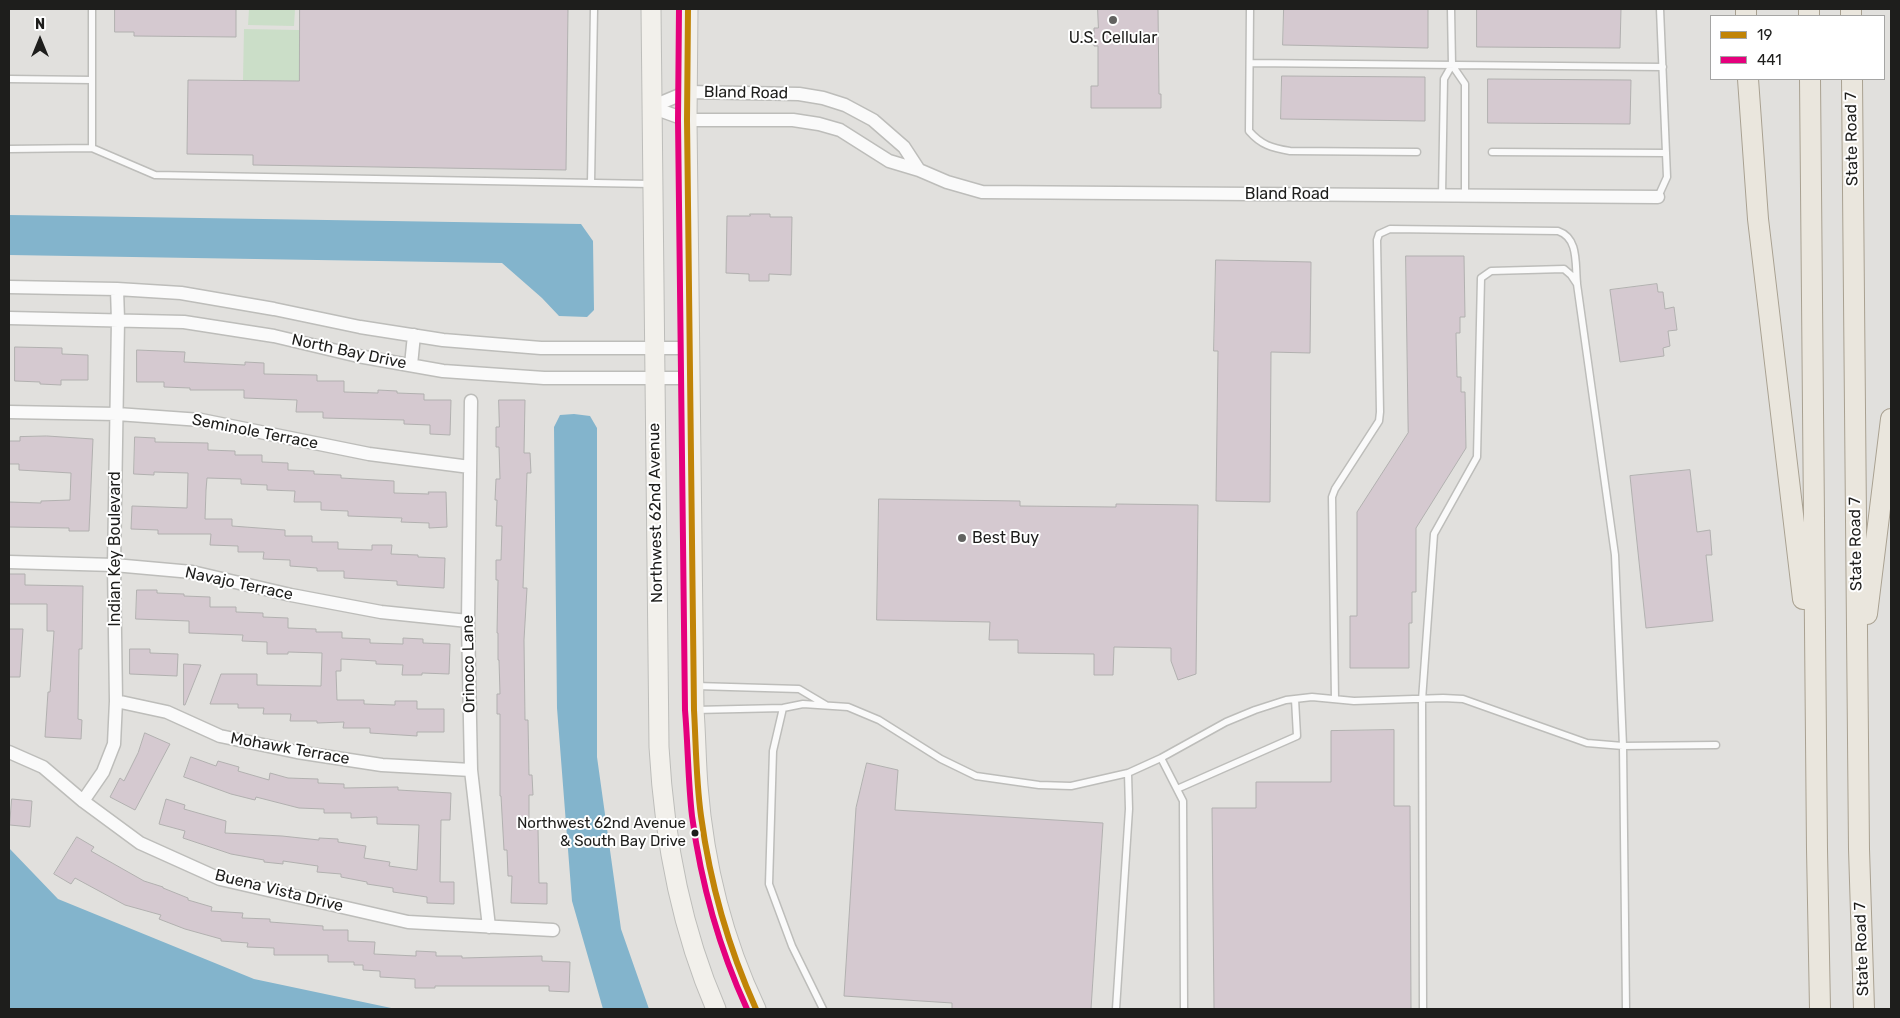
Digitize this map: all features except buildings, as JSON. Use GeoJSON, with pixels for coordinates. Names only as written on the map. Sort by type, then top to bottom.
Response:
{"type":"FeatureCollection","features":[{"type":"Feature","properties":{"kind":"main road"},"geometry":{"type":"LineString","coordinates":[[1748,80],[1758,219],[1815,703]]}},
{"type":"Feature","properties":{"kind":"main road"},"geometry":{"type":"LineString","coordinates":[[1810,80],[1815,703],[1820,1009]]}},
{"type":"Feature","properties":{"kind":"main road","name":"State Road 7"},"geometry":{"type":"LineString","coordinates":[[1852,80],[1857,691],[1864,1009]]}},
{"type":"Feature","properties":{"kind":"main road"},"geometry":{"type":"LineString","coordinates":[[1857,691],[1891,419]]}},
{"type":"Feature","properties":{"kind":"street","name":"Northwest 62nd Avenue"},"geometry":{"type":"LineString","coordinates":[[650,9],[659,747],[662,793],[673,871],[682,910],[692,946],[716,1009]]}},
{"type":"Feature","properties":{"kind":"street"},"geometry":{"type":"LineString","coordinates":[[688,9],[687,120],[694,710],[698,786],[710,868],[734,957],[756,1009]]}},
{"type":"Feature","properties":{"kind":"street","name":"Bland Road"},"geometry":{"type":"LineString","coordinates":[[650,107],[687,92],[799,94],[823,98],[838,102],[873,120],[904,147],[919,170]]}},
{"type":"Feature","properties":{"kind":"street","name":"Bland Road"},"geometry":{"type":"LineString","coordinates":[[650,107],[687,120],[793,120],[819,124],[840,130],[889,161],[919,170],[947,182],[982,192],[1658,197]]}},
{"type":"Feature","properties":{"kind":"street","name":"North Bay Drive"},"geometry":{"type":"LineString","coordinates":[[9,287],[117,289],[181,293],[443,340],[541,348],[690,348]]}},
{"type":"Feature","properties":{"kind":"street","name":"Indian Key Boulevard"},"geometry":{"type":"LineString","coordinates":[[83,801],[103,772],[114,744],[116,701],[114,565],[117,289]]}},
{"type":"Feature","properties":{"kind":"street","name":"North Bay Drive"},"geometry":{"type":"LineString","coordinates":[[9,318],[184,322],[274,336],[358,356],[443,371],[544,378],[690,378]]}},
{"type":"Feature","properties":{"kind":"street"},"geometry":{"type":"LineString","coordinates":[[411,365],[414,335]]}},
{"type":"Feature","properties":{"kind":"street","name":"Orinoco Lane"},"geometry":{"type":"LineString","coordinates":[[471,401],[468,621],[471,770],[488,927]]}},
{"type":"Feature","properties":{"kind":"street","name":"Seminole Terrace"},"geometry":{"type":"LineString","coordinates":[[9,412],[117,414],[201,420],[369,454],[470,467]]}},
{"type":"Feature","properties":{"kind":"street","name":"Navajo Terrace"},"geometry":{"type":"LineString","coordinates":[[9,562],[114,565],[192,572],[381,612],[468,621]]}},
{"type":"Feature","properties":{"kind":"street","name":"Mohawk Terrace"},"geometry":{"type":"LineString","coordinates":[[116,701],[167,712],[220,736],[297,752],[382,765],[471,770]]}},
{"type":"Feature","properties":{"kind":"street","name":"Buena Vista Drive"},"geometry":{"type":"LineString","coordinates":[[9,752],[43,767],[83,801],[140,843],[220,879],[408,922],[553,930]]}},
{"type":"Feature","properties":{"kind":"lane"},"geometry":{"type":"LineString","coordinates":[[92,9],[92,148]]}},
{"type":"Feature","properties":{"kind":"lane"},"geometry":{"type":"LineString","coordinates":[[591,183],[594,9]]}},
{"type":"Feature","properties":{"kind":"lane"},"geometry":{"type":"LineString","coordinates":[[1250,9],[1249,131],[1257,140],[1270,148],[1290,151],[1416,152]]}},
{"type":"Feature","properties":{"kind":"lane"},"geometry":{"type":"LineString","coordinates":[[1442,195],[1444,79],[1452,65],[1451,9]]}},
{"type":"Feature","properties":{"kind":"lane"},"geometry":{"type":"LineString","coordinates":[[1658,197],[1667,176],[1660,9]]}},
{"type":"Feature","properties":{"kind":"lane"},"geometry":{"type":"LineString","coordinates":[[1250,63],[1663,68]]}},
{"type":"Feature","properties":{"kind":"lane"},"geometry":{"type":"LineString","coordinates":[[1452,65],[1465,84],[1465,195]]}},
{"type":"Feature","properties":{"kind":"lane"},"geometry":{"type":"LineString","coordinates":[[9,79],[92,80]]}},
{"type":"Feature","properties":{"kind":"lane"},"geometry":{"type":"LineString","coordinates":[[9,149],[92,148],[155,175],[652,184]]}},
{"type":"Feature","properties":{"kind":"lane"},"geometry":{"type":"LineString","coordinates":[[1492,152],[1666,153]]}},
{"type":"Feature","properties":{"kind":"lane"},"geometry":{"type":"LineString","coordinates":[[1335,699],[1332,497],[1335,488],[1379,421],[1378,240],[1380,234],[1390,229],[1558,231],[1566,234],[1571,238],[1574,250],[1576,284],[1614,548],[1623,746],[1626,1009]]}},
{"type":"Feature","properties":{"kind":"lane"},"geometry":{"type":"LineString","coordinates":[[1422,1009],[1422,700],[1434,534],[1477,458],[1481,278],[1491,270],[1564,269],[1571,275],[1576,284]]}},
{"type":"Feature","properties":{"kind":"lane"},"geometry":{"type":"LineString","coordinates":[[694,686],[799,688],[827,706]]}},
{"type":"Feature","properties":{"kind":"lane"},"geometry":{"type":"LineString","coordinates":[[694,710],[783,708],[803,704],[848,707],[879,720],[941,759],[976,776],[1012,782],[1071,786],[1128,773],[1161,758],[1226,722],[1255,710],[1295,699],[1312,697],[1354,701],[1463,699],[1587,743],[1623,746],[1716,745]]}},
{"type":"Feature","properties":{"kind":"lane"},"geometry":{"type":"LineString","coordinates":[[1177,789],[1297,736],[1295,699]]}},
{"type":"Feature","properties":{"kind":"lane"},"geometry":{"type":"LineString","coordinates":[[783,708],[773,752],[769,884],[792,946],[823,1009]]}},
{"type":"Feature","properties":{"kind":"lane"},"geometry":{"type":"LineString","coordinates":[[1161,758],[1183,801],[1184,1009]]}},
{"type":"Feature","properties":{"kind":"lane"},"geometry":{"type":"LineString","coordinates":[[1116,1009],[1129,809],[1128,773]]}},
{"type":"Feature","properties":{"kind":"green space"},"geometry":{"type":"Polygon","coordinates":[[[249,9],[295,9],[294,26],[248,25],[249,9]]]}},
{"type":"Feature","properties":{"kind":"green space"},"geometry":{"type":"Polygon","coordinates":[[[244,29],[299,30],[299,81],[243,80],[244,29]]]}},
{"type":"Feature","properties":{"kind":"water"},"geometry":{"type":"Polygon","coordinates":[[[9,215],[581,224],[593,241],[594,310],[587,317],[559,316],[542,298],[502,263],[9,255],[9,215]]]}},
{"type":"Feature","properties":{"kind":"water"},"geometry":{"type":"Polygon","coordinates":[[[560,415],[590,416],[597,428],[597,757],[621,929],[649,1009],[603,1009],[572,901],[557,708],[554,427],[560,415]]]}},
{"type":"Feature","properties":{"kind":"water"},"geometry":{"type":"Polygon","coordinates":[[[9,848],[58,899],[254,979],[396,1009],[9,1009],[9,848]]]}},
{"type":"Feature","properties":{"kind":"transit line","name":"441"},"geometry":{"type":"LineString","coordinates":[[679,9],[678,120],[685,710],[690,790],[700,866],[712,915],[728,963],[747,1009]]}},
{"type":"Feature","properties":{"kind":"transit line","name":"19"},"geometry":{"type":"LineString","coordinates":[[688,9],[687,120],[694,710],[697,776],[699,803],[709,866],[721,914],[737,962],[756,1009]]}},
{"type":"Feature","properties":{"kind":"place","name":"U.S. Cellular"},"geometry":{"type":"Point","coordinates":[1113,20]}},
{"type":"Feature","properties":{"kind":"place","name":"Best Buy"},"geometry":{"type":"Point","coordinates":[962,538]}},
{"type":"Feature","properties":{"kind":"place","name":"Northwest 62nd Avenue & South Bay Drive"},"geometry":{"type":"Point","coordinates":[695,833]}}]}
